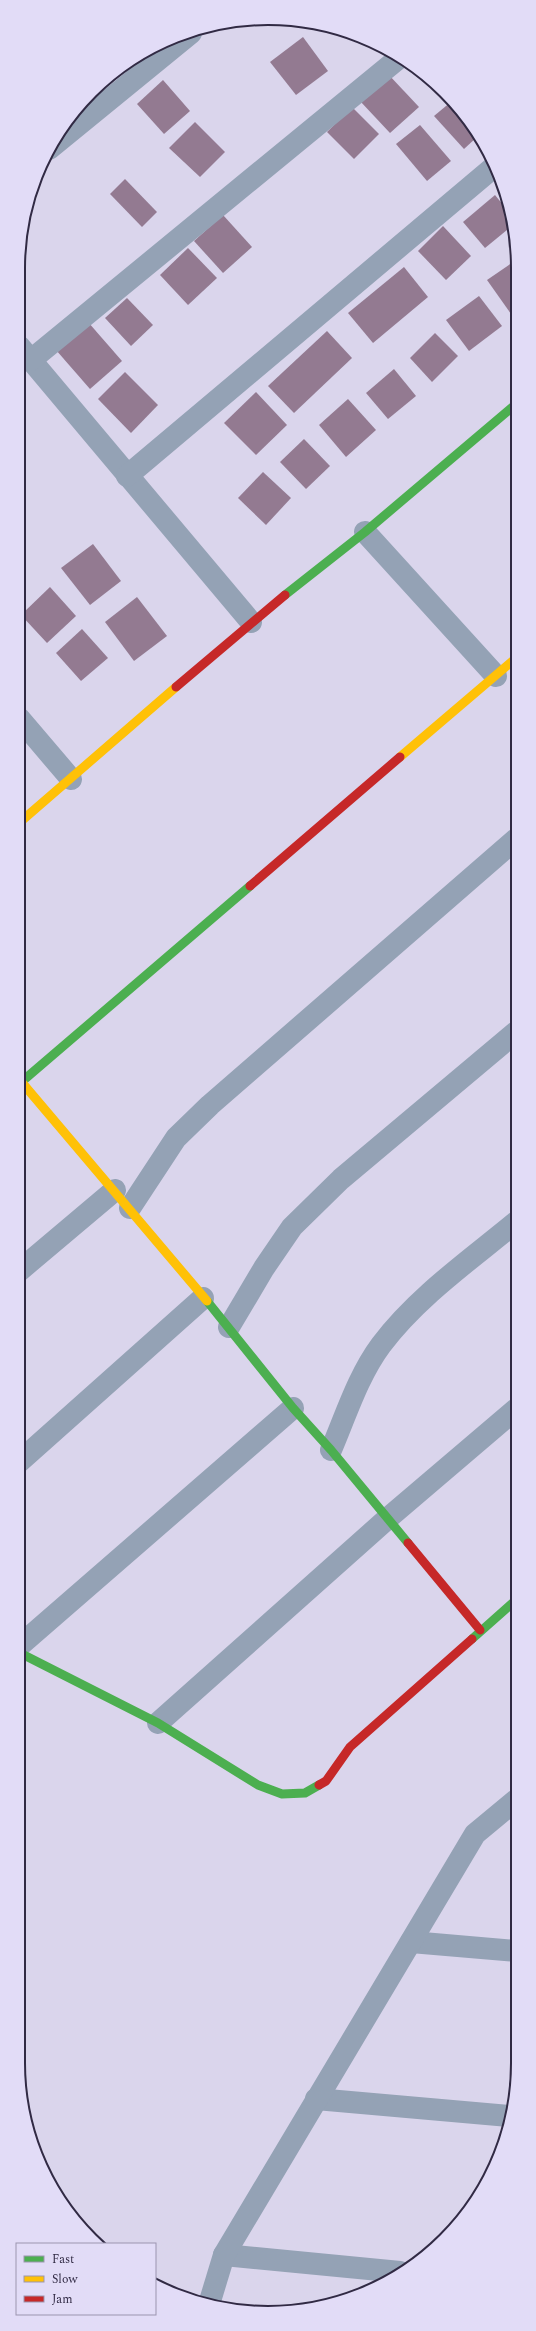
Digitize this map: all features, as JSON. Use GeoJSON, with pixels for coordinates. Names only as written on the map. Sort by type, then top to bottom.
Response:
{"type":"FeatureCollection","features":[{"type":"Feature","properties":{"kind":"street"},"geometry":{"type":"LineString","coordinates":[[63,137],[181,41]]}},
{"type":"Feature","properties":{"kind":"street"},"geometry":{"type":"LineString","coordinates":[[251,622],[26,354],[395,61]]}},
{"type":"Feature","properties":{"kind":"street"},"geometry":{"type":"LineString","coordinates":[[127,476],[490,170]]}},
{"type":"Feature","properties":{"kind":"street"},"geometry":{"type":"LineString","coordinates":[[25,819],[251,622],[365,532],[511,408]]}},
{"type":"Feature","properties":{"kind":"street"},"geometry":{"type":"LineString","coordinates":[[365,532],[496,676]]}},
{"type":"Feature","properties":{"kind":"street"},"geometry":{"type":"LineString","coordinates":[[25,1078],[511,662]]}},
{"type":"Feature","properties":{"kind":"street"},"geometry":{"type":"LineString","coordinates":[[25,725],[70,779]]}},
{"type":"Feature","properties":{"kind":"street"},"geometry":{"type":"LineString","coordinates":[[130,1208],[176,1138],[210,1105],[511,843]]}},
{"type":"Feature","properties":{"kind":"street"},"geometry":{"type":"LineString","coordinates":[[230,1327],[264,1268],[292,1227],[341,1179],[511,1036]]}},
{"type":"Feature","properties":{"kind":"street"},"geometry":{"type":"LineString","coordinates":[[25,1088],[115,1190],[203,1298],[230,1327],[293,1408],[331,1450],[480,1630]]}},
{"type":"Feature","properties":{"kind":"street"},"geometry":{"type":"LineString","coordinates":[[25,1266],[115,1190]]}},
{"type":"Feature","properties":{"kind":"street"},"geometry":{"type":"LineString","coordinates":[[331,1450],[362,1377],[381,1346],[405,1317],[439,1286],[511,1226]]}},
{"type":"Feature","properties":{"kind":"street"},"geometry":{"type":"LineString","coordinates":[[25,1457],[203,1298]]}},
{"type":"Feature","properties":{"kind":"street"},"geometry":{"type":"LineString","coordinates":[[25,1641],[293,1408]]}},
{"type":"Feature","properties":{"kind":"street"},"geometry":{"type":"LineString","coordinates":[[158,1723],[388,1519],[511,1413]]}},
{"type":"Feature","properties":{"kind":"street"},"geometry":{"type":"LineString","coordinates":[[25,1656],[158,1723],[258,1785],[282,1794],[305,1793],[326,1781],[350,1747],[480,1630],[511,1604]]}},
{"type":"Feature","properties":{"kind":"street"},"geometry":{"type":"LineString","coordinates":[[211,2299],[224,2255],[475,1834],[511,1804]]}},
{"type":"Feature","properties":{"kind":"street"},"geometry":{"type":"LineString","coordinates":[[411,1942],[511,1951]]}},
{"type":"Feature","properties":{"kind":"street"},"geometry":{"type":"LineString","coordinates":[[316,2099],[505,2116]]}},
{"type":"Feature","properties":{"kind":"street"},"geometry":{"type":"LineString","coordinates":[[224,2255],[393,2271]]}},
{"type":"Feature","properties":{"kind":"building"},"geometry":{"type":"Polygon","coordinates":[[[303,37],[328,71],[296,95],[270,62],[303,37]]]}},
{"type":"Feature","properties":{"kind":"building"},"geometry":{"type":"Polygon","coordinates":[[[388,74],[419,107],[390,133],[360,101],[388,74]]]}},
{"type":"Feature","properties":{"kind":"building"},"geometry":{"type":"Polygon","coordinates":[[[163,80],[190,111],[164,134],[137,104],[163,80]]]}},
{"type":"Feature","properties":{"kind":"building"},"geometry":{"type":"Polygon","coordinates":[[[448,105],[461,120],[474,140],[464,149],[434,116],[448,105]]]}},
{"type":"Feature","properties":{"kind":"building"},"geometry":{"type":"Polygon","coordinates":[[[352,107],[379,134],[354,159],[327,132],[352,107]]]}},
{"type":"Feature","properties":{"kind":"building"},"geometry":{"type":"Polygon","coordinates":[[[195,122],[225,152],[200,177],[169,148],[195,122]]]}},
{"type":"Feature","properties":{"kind":"building"},"geometry":{"type":"Polygon","coordinates":[[[420,125],[451,161],[427,181],[396,144],[420,125]]]}},
{"type":"Feature","properties":{"kind":"building"},"geometry":{"type":"Polygon","coordinates":[[[125,179],[157,212],[142,227],[110,194],[125,179]]]}},
{"type":"Feature","properties":{"kind":"building"},"geometry":{"type":"Polygon","coordinates":[[[495,195],[503,205],[508,229],[485,248],[463,222],[495,195]]]}},
{"type":"Feature","properties":{"kind":"building"},"geometry":{"type":"Polygon","coordinates":[[[223,215],[252,247],[223,273],[194,241],[223,215]]]}},
{"type":"Feature","properties":{"kind":"building"},"geometry":{"type":"Polygon","coordinates":[[[443,226],[471,256],[446,280],[418,251],[443,226]]]}},
{"type":"Feature","properties":{"kind":"building"},"geometry":{"type":"Polygon","coordinates":[[[188,248],[217,278],[188,305],[160,275],[188,248]]]}},
{"type":"Feature","properties":{"kind":"building"},"geometry":{"type":"Polygon","coordinates":[[[511,264],[511,314],[487,280],[511,264]]]}},
{"type":"Feature","properties":{"kind":"building"},"geometry":{"type":"Polygon","coordinates":[[[404,267],[428,297],[373,343],[348,313],[404,267]]]}},
{"type":"Feature","properties":{"kind":"building"},"geometry":{"type":"Polygon","coordinates":[[[479,296],[502,326],[469,351],[446,320],[479,296]]]}},
{"type":"Feature","properties":{"kind":"building"},"geometry":{"type":"Polygon","coordinates":[[[127,298],[153,325],[131,346],[105,318],[127,298]]]}},
{"type":"Feature","properties":{"kind":"building"},"geometry":{"type":"Polygon","coordinates":[[[88,322],[122,361],[90,389],[56,350],[88,322]]]}},
{"type":"Feature","properties":{"kind":"building"},"geometry":{"type":"Polygon","coordinates":[[[327,331],[352,358],[294,413],[268,386],[327,331]]]}},
{"type":"Feature","properties":{"kind":"building"},"geometry":{"type":"Polygon","coordinates":[[[435,333],[458,356],[432,382],[410,358],[435,333]]]}},
{"type":"Feature","properties":{"kind":"building"},"geometry":{"type":"Polygon","coordinates":[[[394,369],[416,396],[388,419],[366,393],[394,369]]]}},
{"type":"Feature","properties":{"kind":"building"},"geometry":{"type":"Polygon","coordinates":[[[125,372],[158,405],[131,433],[98,399],[125,372]]]}},
{"type":"Feature","properties":{"kind":"building"},"geometry":{"type":"Polygon","coordinates":[[[256,392],[287,425],[256,455],[224,423],[256,392]]]}},
{"type":"Feature","properties":{"kind":"building"},"geometry":{"type":"Polygon","coordinates":[[[348,399],[376,430],[346,457],[319,425],[348,399]]]}},
{"type":"Feature","properties":{"kind":"building"},"geometry":{"type":"Polygon","coordinates":[[[304,439],[330,466],[306,489],[280,462],[304,439]]]}},
{"type":"Feature","properties":{"kind":"building"},"geometry":{"type":"Polygon","coordinates":[[[263,472],[291,498],[266,525],[238,498],[263,472]]]}},
{"type":"Feature","properties":{"kind":"building"},"geometry":{"type":"Polygon","coordinates":[[[93,544],[121,581],[90,605],[61,568],[93,544]]]}},
{"type":"Feature","properties":{"kind":"building"},"geometry":{"type":"Polygon","coordinates":[[[50,587],[76,616],[47,643],[25,619],[25,611],[50,587]]]}},
{"type":"Feature","properties":{"kind":"building"},"geometry":{"type":"Polygon","coordinates":[[[137,597],[167,636],[134,661],[105,622],[137,597]]]}},
{"type":"Feature","properties":{"kind":"building"},"geometry":{"type":"Polygon","coordinates":[[[82,629],[108,658],[81,681],[56,653],[82,629]]]}},
{"type":"Feature","properties":{"kind":"traffic: fast"},"geometry":{"type":"LineString","coordinates":[[285,595],[365,532],[511,408]]}},
{"type":"Feature","properties":{"kind":"traffic: fast"},"geometry":{"type":"LineString","coordinates":[[25,1079],[250,886]]}},
{"type":"Feature","properties":{"kind":"traffic: fast"},"geometry":{"type":"LineString","coordinates":[[207,1301],[293,1408],[331,1450],[408,1543]]}},
{"type":"Feature","properties":{"kind":"traffic: fast"},"geometry":{"type":"LineString","coordinates":[[472,1639],[511,1604]]}},
{"type":"Feature","properties":{"kind":"traffic: fast"},"geometry":{"type":"LineString","coordinates":[[25,1656],[158,1723],[258,1785],[282,1794],[305,1793],[319,1785]]}},
{"type":"Feature","properties":{"kind":"traffic: slow"},"geometry":{"type":"LineString","coordinates":[[400,757],[511,662]]}},
{"type":"Feature","properties":{"kind":"traffic: slow"},"geometry":{"type":"LineString","coordinates":[[25,818],[176,687]]}},
{"type":"Feature","properties":{"kind":"traffic: slow"},"geometry":{"type":"LineString","coordinates":[[25,1086],[207,1301]]}},
{"type":"Feature","properties":{"kind":"traffic: jam"},"geometry":{"type":"LineString","coordinates":[[176,687],[285,595]]}},
{"type":"Feature","properties":{"kind":"traffic: jam"},"geometry":{"type":"LineString","coordinates":[[250,886],[400,757]]}},
{"type":"Feature","properties":{"kind":"traffic: jam"},"geometry":{"type":"LineString","coordinates":[[408,1543],[480,1630]]}},
{"type":"Feature","properties":{"kind":"traffic: jam"},"geometry":{"type":"LineString","coordinates":[[319,1785],[326,1781],[350,1747],[472,1639]]}}]}
